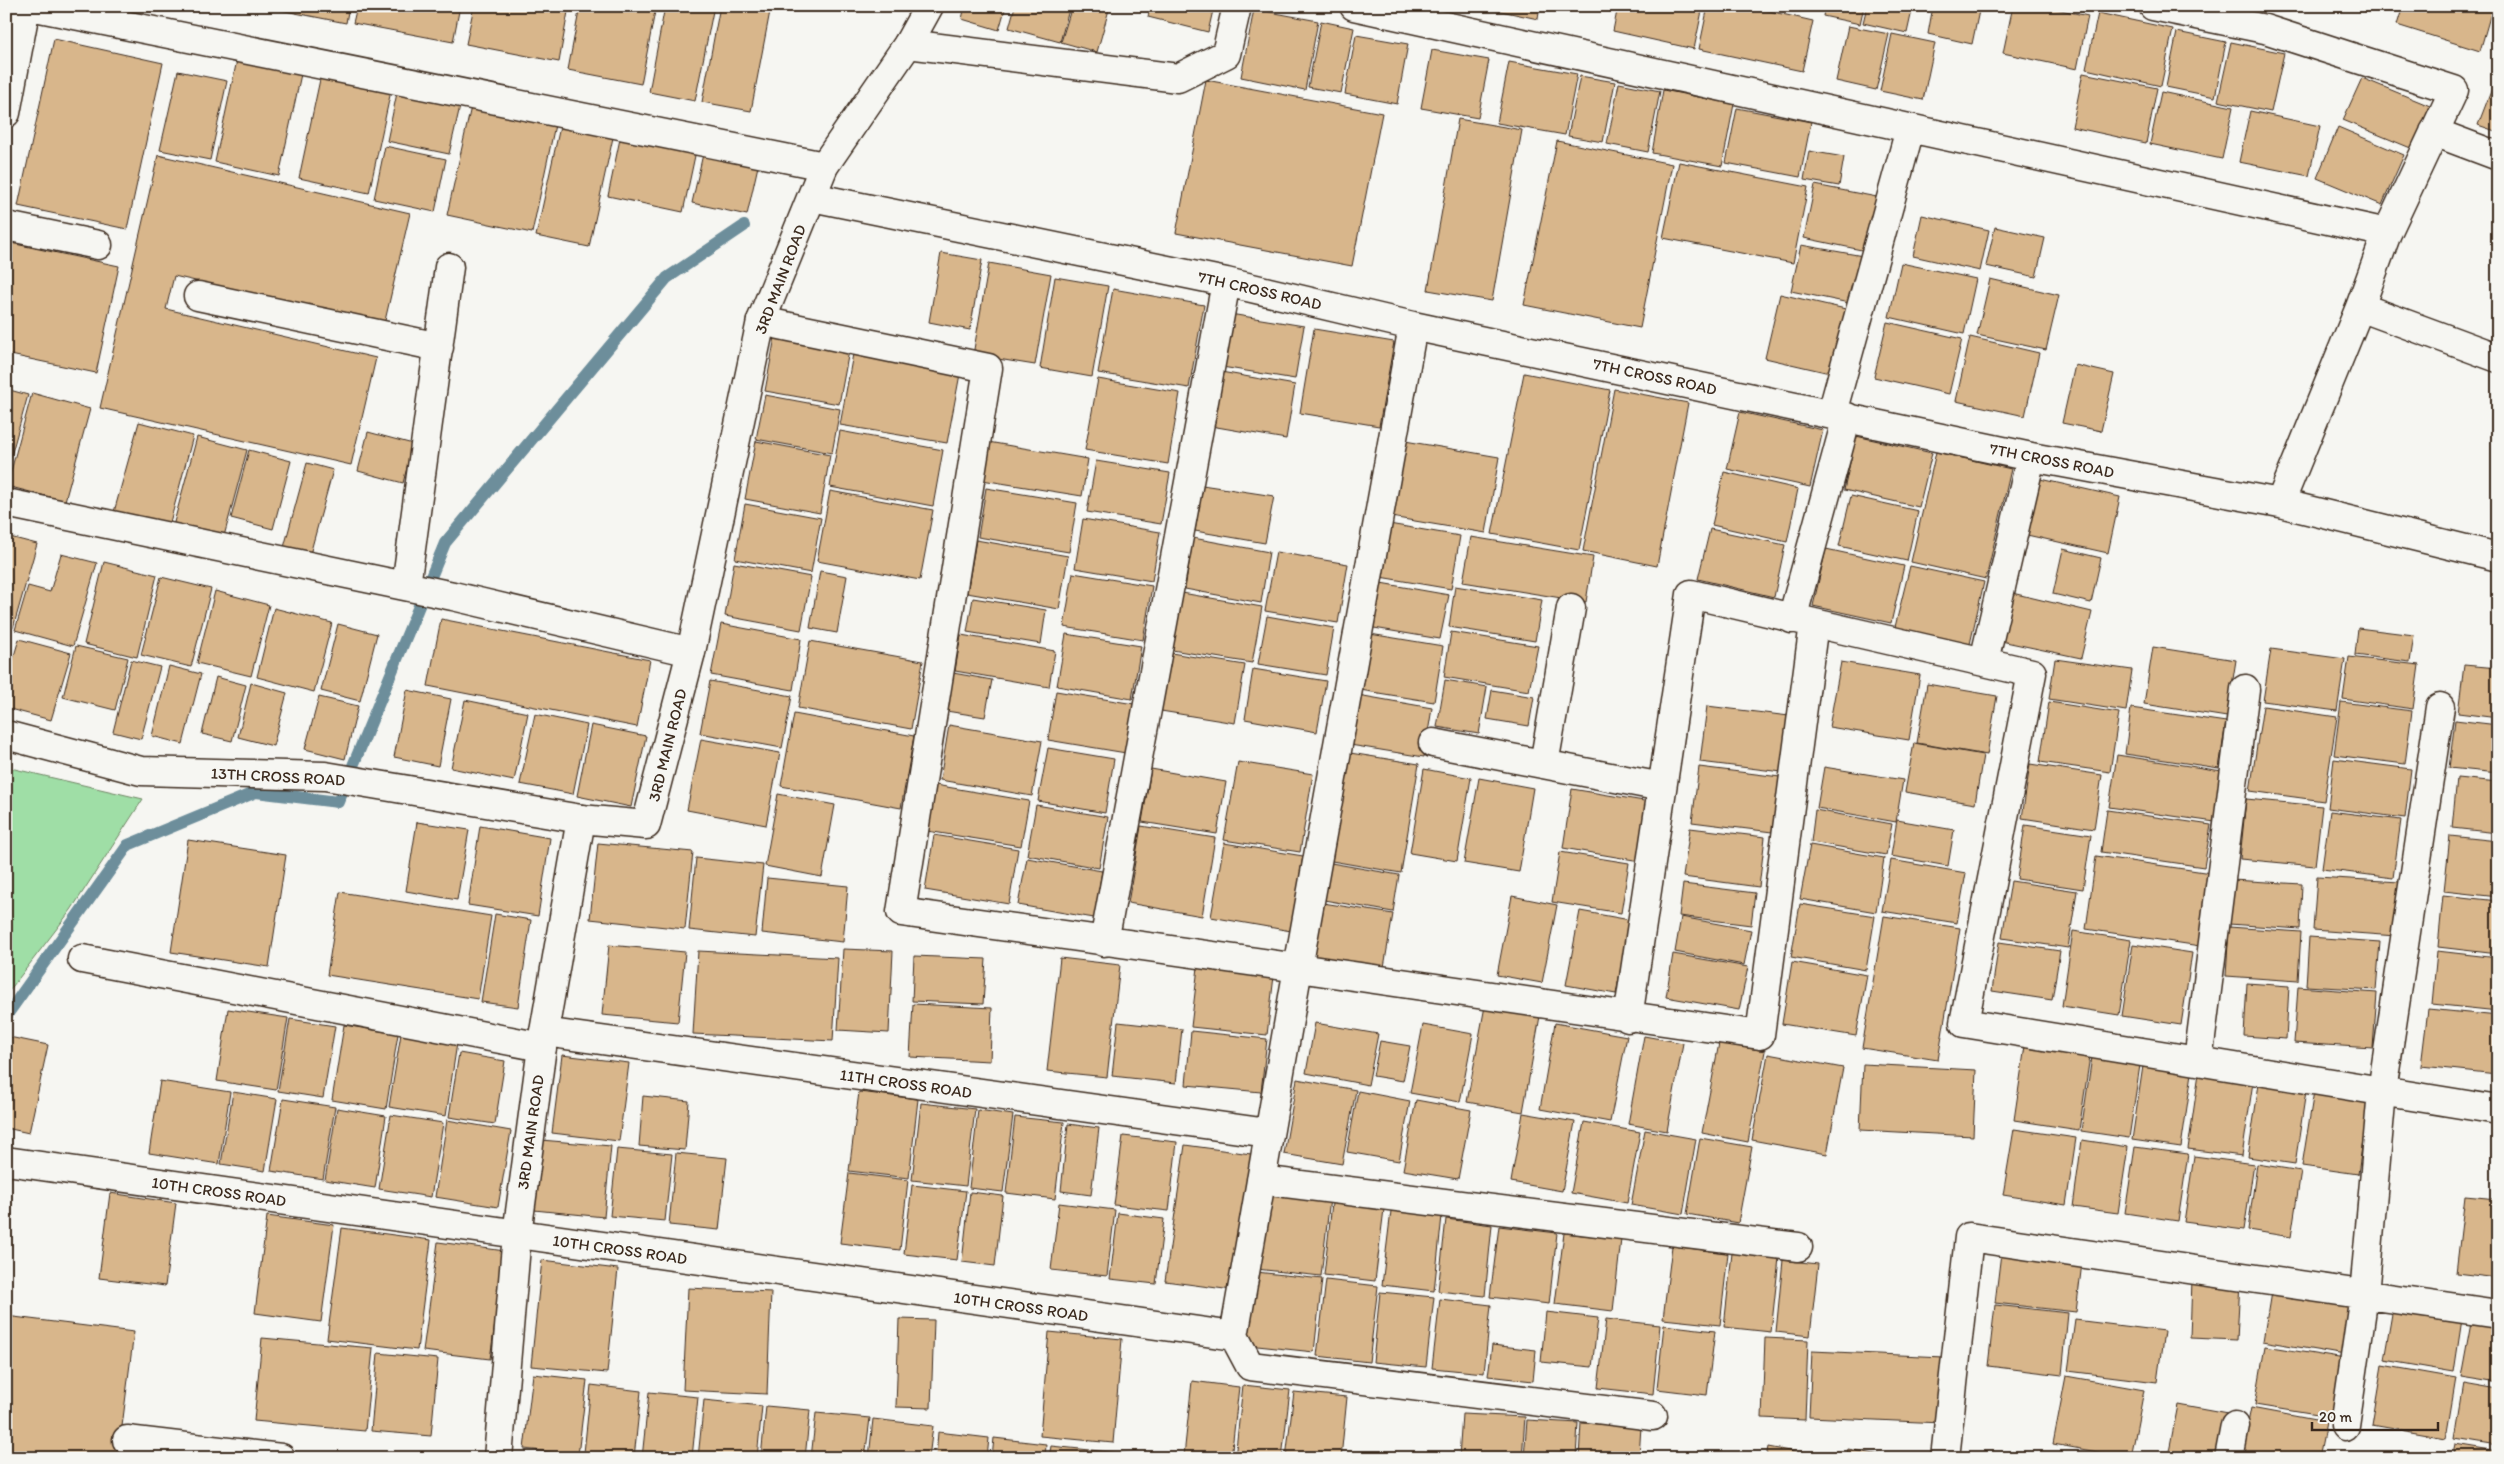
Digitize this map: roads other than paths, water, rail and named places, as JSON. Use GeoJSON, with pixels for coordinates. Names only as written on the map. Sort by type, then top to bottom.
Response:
{"type":"FeatureCollection","features":[{"type":"Feature","properties":{"kind":"street"},"geometry":{"type":"LineString","coordinates":[[6,113],[26,6]]}},
{"type":"Feature","properties":{"kind":"street"},"geometry":{"type":"LineString","coordinates":[[30,6],[824,166]]}},
{"type":"Feature","properties":{"kind":"street","name":"3RD MAIN ROAD"},"geometry":{"type":"LineString","coordinates":[[498,1458],[517,1234],[543,1040],[581,819],[646,825],[691,652],[761,321],[824,166],[908,44],[929,6]]}},
{"type":"Feature","properties":{"kind":"street"},"geometry":{"type":"LineString","coordinates":[[908,44],[1178,78],[1226,54],[1237,6]]}},
{"type":"Feature","properties":{"kind":"street"},"geometry":{"type":"LineString","coordinates":[[1354,6],[2386,233]]}},
{"type":"Feature","properties":{"kind":"street"},"geometry":{"type":"LineString","coordinates":[[2153,6],[2269,18],[2454,90],[2386,233],[2360,307],[2280,503]]}},
{"type":"Feature","properties":{"kind":"street"},"geometry":{"type":"LineString","coordinates":[[761,321],[988,368],[901,912],[1298,968],[1628,1018],[1760,1035],[1803,621],[1840,415],[1910,129]]}},
{"type":"Feature","properties":{"kind":"street"},"geometry":{"type":"LineString","coordinates":[[2434,132],[2498,156]]}},
{"type":"Feature","properties":{"kind":"street","name":"7TH CROSS ROAD"},"geometry":{"type":"LineString","coordinates":[[812,197],[1226,282],[1413,326],[2031,457],[2280,503],[2498,557]]}},
{"type":"Feature","properties":{"kind":"street"},"geometry":{"type":"LineString","coordinates":[[6,226],[98,245]]}},
{"type":"Feature","properties":{"kind":"street"},"geometry":{"type":"LineString","coordinates":[[406,586],[449,267]]}},
{"type":"Feature","properties":{"kind":"street"},"geometry":{"type":"LineString","coordinates":[[1104,942],[1226,282]]}},
{"type":"Feature","properties":{"kind":"street"},"geometry":{"type":"LineString","coordinates":[[198,296],[439,347]]}},
{"type":"Feature","properties":{"kind":"street"},"geometry":{"type":"LineString","coordinates":[[2360,307],[2498,358]]}},
{"type":"Feature","properties":{"kind":"street"},"geometry":{"type":"LineString","coordinates":[[1413,326],[1268,1134],[1234,1336],[1250,1366],[1653,1416]]}},
{"type":"Feature","properties":{"kind":"street"},"geometry":{"type":"LineString","coordinates":[[1984,661],[2031,457]]}},
{"type":"Feature","properties":{"kind":"street"},"geometry":{"type":"LineString","coordinates":[[6,503],[453,596],[691,652]]}},
{"type":"Feature","properties":{"kind":"street"},"geometry":{"type":"LineString","coordinates":[[1628,1018],[1691,594],[2032,673],[1964,1023],[2498,1110]]}},
{"type":"Feature","properties":{"kind":"street"},"geometry":{"type":"LineString","coordinates":[[1544,764],[1571,608]]}},
{"type":"Feature","properties":{"kind":"street"},"geometry":{"type":"LineString","coordinates":[[2198,1061],[2245,689]]}},
{"type":"Feature","properties":{"kind":"street"},"geometry":{"type":"LineString","coordinates":[[2345,1426],[2364,1295],[2382,1091],[2440,707]]}},
{"type":"Feature","properties":{"kind":"street","name":"13TH CROSS ROAD"},"geometry":{"type":"LineString","coordinates":[[6,736],[141,771],[325,776],[581,819]]}},
{"type":"Feature","properties":{"kind":"street"},"geometry":{"type":"LineString","coordinates":[[1433,743],[1662,787]]}},
{"type":"Feature","properties":{"kind":"street","name":"11TH CROSS ROAD"},"geometry":{"type":"LineString","coordinates":[[82,959],[543,1040],[1268,1134]]}},
{"type":"Feature","properties":{"kind":"street","name":"10TH CROSS ROAD"},"geometry":{"type":"LineString","coordinates":[[6,1161],[1234,1336]]}},
{"type":"Feature","properties":{"kind":"street"},"geometry":{"type":"LineString","coordinates":[[1260,1180],[1798,1247]]}},
{"type":"Feature","properties":{"kind":"street"},"geometry":{"type":"LineString","coordinates":[[1945,1458],[1969,1237],[2498,1314]]}},
{"type":"Feature","properties":{"kind":"street"},"geometry":{"type":"LineString","coordinates":[[2229,1458],[2235,1426]]}},
{"type":"Feature","properties":{"kind":"street"},"geometry":{"type":"LineString","coordinates":[[127,1440],[281,1458]]}},
{"type":"Feature","properties":{"kind":"waterway"},"geometry":{"type":"LineString","coordinates":[[6,1016],[128,845],[256,792],[338,802],[445,543],[667,278],[744,226]]}}]}
